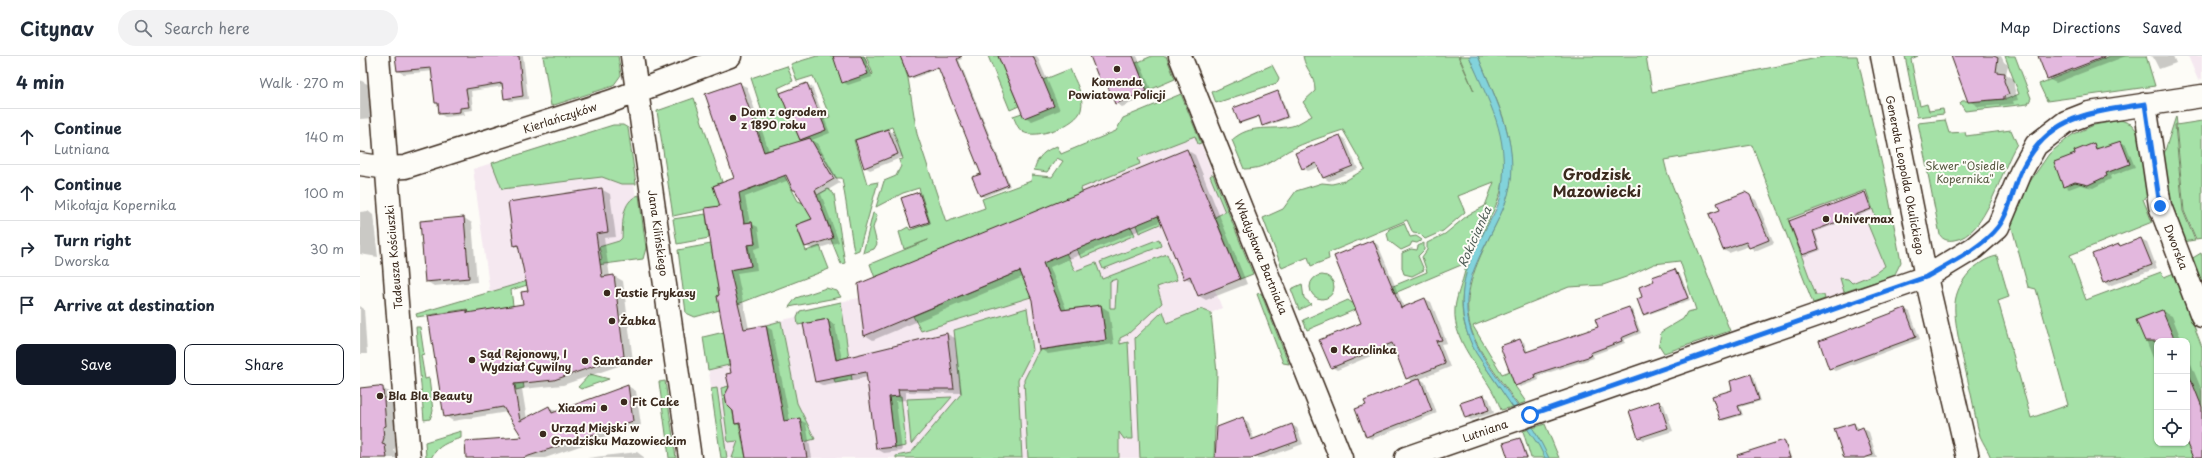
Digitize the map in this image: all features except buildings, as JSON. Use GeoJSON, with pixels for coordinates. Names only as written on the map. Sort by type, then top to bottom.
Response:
{"type":"FeatureCollection","features":[{"type":"Feature","properties":{"kind":"street","name":"Tadeusza Kościuszki"},"geometry":{"type":"LineString","coordinates":[[378,56],[409,458]]}},
{"type":"Feature","properties":{"kind":"street","name":"Jana Kilińskiego"},"geometry":{"type":"LineString","coordinates":[[632,56],[690,458]]}},
{"type":"Feature","properties":{"kind":"street","name":"Kierlańczyków"},"geometry":{"type":"LineString","coordinates":[[360,164],[387,168],[405,168],[637,92],[730,56]]}},
{"type":"Feature","properties":{"kind":"street","name":"Władysława Bartniaka"},"geometry":{"type":"LineString","coordinates":[[1180,56],[1341,458]]}},
{"type":"Feature","properties":{"kind":"street","name":"Generała Leopolda Okulickiego"},"geometry":{"type":"LineString","coordinates":[[1882,56],[1926,277],[1968,458]]}},
{"type":"Feature","properties":{"kind":"street","name":"Lutniana"},"geometry":{"type":"LineString","coordinates":[[1406,458],[1926,277],[1974,248],[1998,227],[2021,172],[2036,145],[2048,134],[2066,122],[2090,113],[2202,96]]}},
{"type":"Feature","properties":{"kind":"street","name":"Dworska"},"geometry":{"type":"LineString","coordinates":[[2145,104],[2160,206],[2202,316]]}},
{"type":"Feature","properties":{"kind":"shaded area"},"geometry":{"type":"Polygon","coordinates":[[[2188,56],[2202,56],[2202,79],[2198,80],[2188,56]]]}},
{"type":"Feature","properties":{"kind":"shaded area"},"geometry":{"type":"Polygon","coordinates":[[[1196,131],[1252,274],[1215,290],[1222,308],[1211,313],[1217,373],[1214,458],[721,458],[704,337],[796,317],[800,310],[859,298],[858,284],[875,278],[870,264],[1196,131]]]}},
{"type":"Feature","properties":{"kind":"shaded area"},"geometry":{"type":"Polygon","coordinates":[[[585,133],[593,165],[632,170],[643,248],[570,267],[490,293],[473,169],[585,133]]]}},
{"type":"Feature","properties":{"kind":"shaded area"},"geometry":{"type":"Polygon","coordinates":[[[1885,177],[1901,262],[1894,276],[1813,303],[1779,215],[1885,177]]]}},
{"type":"Feature","properties":{"kind":"green space"},"geometry":{"type":"Polygon","coordinates":[[[543,56],[618,56],[621,75],[613,86],[551,106],[543,56]]]}},
{"type":"Feature","properties":{"kind":"green space"},"geometry":{"type":"Polygon","coordinates":[[[817,56],[864,56],[872,75],[873,74],[866,56],[911,56],[902,60],[908,78],[917,134],[946,222],[985,208],[982,199],[1031,181],[1032,175],[1052,177],[1063,161],[1057,158],[1047,172],[1034,170],[1037,161],[1048,150],[1057,146],[1061,154],[1116,131],[1123,118],[1181,94],[1201,143],[1198,144],[1195,136],[1138,158],[1140,164],[1081,188],[1083,197],[875,278],[870,264],[928,240],[904,249],[899,232],[908,227],[910,230],[930,223],[919,188],[903,193],[876,207],[884,181],[896,176],[901,166],[899,160],[903,159],[892,127],[854,140],[867,184],[878,182],[859,250],[854,252],[842,178],[836,178],[821,153],[784,175],[798,201],[803,203],[828,189],[834,194],[845,263],[841,264],[830,237],[833,236],[824,214],[796,225],[806,251],[820,246],[829,269],[730,307],[695,317],[686,313],[678,250],[711,244],[715,272],[751,266],[748,245],[755,244],[752,222],[744,223],[740,202],[673,216],[657,111],[694,98],[722,182],[713,186],[716,194],[750,189],[768,183],[767,179],[777,160],[773,149],[749,156],[727,152],[761,140],[753,115],[762,112],[751,78],[787,66],[793,81],[778,88],[800,140],[825,130],[822,120],[830,117],[813,76],[797,81],[791,64],[817,56]]]}},
{"type":"Feature","properties":{"kind":"green space"},"geometry":{"type":"Polygon","coordinates":[[[988,56],[998,56],[1019,106],[1010,110],[988,56]]]}},
{"type":"Feature","properties":{"kind":"green space"},"geometry":{"type":"Polygon","coordinates":[[[1152,56],[1166,56],[1175,79],[1147,91],[1136,63],[1152,56]]]}},
{"type":"Feature","properties":{"kind":"green space"},"geometry":{"type":"Polygon","coordinates":[[[1303,56],[1458,56],[1474,91],[1459,56],[1469,56],[1487,93],[1497,119],[1504,146],[1505,159],[1503,183],[1498,201],[1469,266],[1463,290],[1462,310],[1466,328],[1473,346],[1513,407],[1501,410],[1496,397],[1465,349],[1459,336],[1455,308],[1466,263],[1307,330],[1303,320],[1348,300],[1352,303],[1427,272],[1422,257],[1427,250],[1427,243],[1445,234],[1468,215],[1485,206],[1494,182],[1458,196],[1465,212],[1443,231],[1425,239],[1420,234],[1413,233],[1407,220],[1328,253],[1329,259],[1311,266],[1308,257],[1282,268],[1263,218],[1283,209],[1296,191],[1322,183],[1332,184],[1345,181],[1365,169],[1343,130],[1315,139],[1288,151],[1263,166],[1244,169],[1232,140],[1246,131],[1260,128],[1292,126],[1312,116],[1303,102],[1315,91],[1315,85],[1303,56]]]}},
{"type":"Feature","properties":{"kind":"green space"},"geometry":{"type":"Polygon","coordinates":[[[1478,56],[1646,56],[1652,92],[1827,56],[1857,56],[1885,178],[1901,262],[1894,276],[1844,292],[1840,278],[1848,279],[1852,283],[1874,274],[1885,266],[1866,220],[1875,216],[1866,190],[1788,219],[1816,295],[1824,295],[1825,299],[1813,303],[1752,145],[1664,160],[1667,172],[1730,331],[1664,353],[1659,345],[1661,332],[1683,319],[1687,312],[1696,310],[1680,261],[1654,264],[1626,277],[1603,285],[1569,287],[1473,326],[1502,374],[1510,371],[1515,386],[1526,402],[1518,405],[1478,346],[1471,329],[1468,311],[1469,291],[1475,269],[1505,203],[1511,177],[1510,143],[1497,100],[1478,56]]]}},
{"type":"Feature","properties":{"kind":"green space"},"geometry":{"type":"Polygon","coordinates":[[[1905,56],[1918,56],[1911,59],[1920,106],[1927,104],[1929,111],[1943,109],[1944,114],[1917,117],[1905,56]]]}},
{"type":"Feature","properties":{"kind":"green space"},"geometry":{"type":"Polygon","coordinates":[[[2005,56],[2015,56],[2031,98],[2028,104],[1965,111],[1960,103],[1962,101],[2007,99],[2019,94],[2005,56]]]}},
{"type":"Feature","properties":{"kind":"green space"},"geometry":{"type":"Polygon","coordinates":[[[2110,56],[2146,56],[2155,86],[2047,101],[2039,84],[2110,56]]]}},
{"type":"Feature","properties":{"kind":"green space"},"geometry":{"type":"Polygon","coordinates":[[[1272,65],[1279,78],[1277,83],[1216,103],[1212,92],[1272,65]]]}},
{"type":"Feature","properties":{"kind":"green space"},"geometry":{"type":"Polygon","coordinates":[[[1070,69],[1082,99],[1081,110],[1078,116],[1064,126],[1046,133],[1029,134],[1023,132],[1018,127],[1013,116],[1022,113],[1043,80],[1070,69]]]}},
{"type":"Feature","properties":{"kind":"green space"},"geometry":{"type":"Polygon","coordinates":[[[2176,116],[2177,124],[2175,125],[2183,211],[2195,240],[2183,242],[2169,202],[2163,157],[2176,116]]]}},
{"type":"Feature","properties":{"kind":"green space","name":"Skwer \"Osiedle Kopernika\""},"geometry":{"type":"Polygon","coordinates":[[[1945,120],[1949,133],[1965,132],[1966,136],[2011,130],[2017,144],[1992,200],[1976,227],[1966,236],[1954,240],[1944,239],[1940,235],[1918,123],[1945,120]]]}},
{"type":"Feature","properties":{"kind":"green space"},"geometry":{"type":"Polygon","coordinates":[[[2121,120],[2131,124],[2137,131],[2149,196],[2143,199],[2152,222],[2070,255],[2086,300],[2161,272],[2164,277],[2174,273],[2202,347],[2202,458],[1991,458],[1980,436],[1958,335],[1955,303],[1959,287],[1969,273],[1989,258],[1997,256],[2009,297],[1998,301],[2031,418],[2068,405],[2036,289],[2028,287],[2011,224],[2029,183],[2049,154],[2072,135],[2094,125],[2121,120]]]}},
{"type":"Feature","properties":{"kind":"green space"},"geometry":{"type":"Polygon","coordinates":[[[2202,121],[2202,238],[2196,239],[2184,211],[2176,125],[2202,121]]]}},
{"type":"Feature","properties":{"kind":"green space"},"geometry":{"type":"Polygon","coordinates":[[[613,125],[623,125],[628,128],[636,184],[621,184],[602,177],[502,189],[492,163],[613,125]]]}},
{"type":"Feature","properties":{"kind":"green space"},"geometry":{"type":"Polygon","coordinates":[[[1213,174],[1253,274],[1240,279],[1215,217],[1225,212],[1210,176],[1213,174]]]}},
{"type":"Feature","properties":{"kind":"green space"},"geometry":{"type":"Polygon","coordinates":[[[639,195],[646,248],[643,259],[589,266],[511,290],[524,388],[516,390],[502,308],[468,314],[467,309],[417,317],[416,314],[602,259],[599,247],[619,241],[622,238],[623,219],[626,207],[633,198],[639,195]]]}},
{"type":"Feature","properties":{"kind":"green space"},"geometry":{"type":"Polygon","coordinates":[[[873,213],[877,215],[873,228],[877,244],[874,249],[863,253],[873,213]]]}},
{"type":"Feature","properties":{"kind":"green space"},"geometry":{"type":"Polygon","coordinates":[[[706,214],[709,238],[677,244],[673,219],[706,214]]]}},
{"type":"Feature","properties":{"kind":"green space"},"geometry":{"type":"Polygon","coordinates":[[[1157,215],[1167,221],[1139,233],[1136,225],[1157,215]]]}},
{"type":"Feature","properties":{"kind":"green space"},"geometry":{"type":"Polygon","coordinates":[[[1404,223],[1410,237],[1416,236],[1422,240],[1417,243],[1412,242],[1410,246],[1401,250],[1389,241],[1387,234],[1389,229],[1404,223]]]}},
{"type":"Feature","properties":{"kind":"green space"},"geometry":{"type":"Polygon","coordinates":[[[1131,227],[1135,235],[1081,258],[1077,249],[1131,227]]]}},
{"type":"Feature","properties":{"kind":"green space"},"geometry":{"type":"Polygon","coordinates":[[[1159,239],[1161,246],[1103,269],[1100,262],[1159,239]]]}},
{"type":"Feature","properties":{"kind":"green space"},"geometry":{"type":"Polygon","coordinates":[[[1424,243],[1424,250],[1418,256],[1424,270],[1412,276],[1404,274],[1402,268],[1402,253],[1411,249],[1417,250],[1418,246],[1424,243]]]}},
{"type":"Feature","properties":{"kind":"green space"},"geometry":{"type":"Polygon","coordinates":[[[1066,253],[1075,271],[1096,263],[1102,279],[1167,254],[1177,280],[1157,287],[1162,303],[1128,334],[1120,338],[1120,344],[1128,342],[1133,439],[1124,439],[1119,432],[1119,458],[1028,458],[1024,380],[1039,350],[1106,340],[1101,305],[1062,310],[1043,263],[1066,253]],[[1117,279],[1110,281],[1110,308],[1115,308],[1117,279]]]}},
{"type":"Feature","properties":{"kind":"green space"},"geometry":{"type":"Polygon","coordinates":[[[2201,253],[2202,257],[2202,288],[2191,259],[2201,253]]]}},
{"type":"Feature","properties":{"kind":"green space"},"geometry":{"type":"Polygon","coordinates":[[[1020,271],[1031,297],[921,331],[913,316],[1020,271]]]}},
{"type":"Feature","properties":{"kind":"green space"},"geometry":{"type":"Polygon","coordinates":[[[1322,275],[1330,279],[1334,287],[1330,295],[1322,299],[1314,295],[1310,287],[1314,279],[1322,275]]]}},
{"type":"Feature","properties":{"kind":"green space"},"geometry":{"type":"Polygon","coordinates":[[[1302,284],[1304,298],[1311,304],[1299,310],[1291,289],[1302,284]]]}},
{"type":"Feature","properties":{"kind":"green space"},"geometry":{"type":"Polygon","coordinates":[[[826,288],[837,291],[841,297],[789,307],[796,298],[826,288]]]}},
{"type":"Feature","properties":{"kind":"green space"},"geometry":{"type":"Polygon","coordinates":[[[1261,293],[1289,364],[1283,363],[1257,294],[1261,293]]]}},
{"type":"Feature","properties":{"kind":"green space"},"geometry":{"type":"Polygon","coordinates":[[[841,302],[852,380],[835,383],[834,379],[840,377],[828,319],[798,325],[797,318],[800,311],[841,302]]]}},
{"type":"Feature","properties":{"kind":"green space"},"geometry":{"type":"Polygon","coordinates":[[[1027,308],[1033,350],[1018,380],[1022,458],[896,458],[896,456],[911,453],[961,394],[954,330],[1027,308]]]}},
{"type":"Feature","properties":{"kind":"green space"},"geometry":{"type":"Polygon","coordinates":[[[1201,309],[1211,313],[1217,373],[1214,458],[1140,458],[1135,338],[1163,311],[1167,323],[1201,309]]]}},
{"type":"Feature","properties":{"kind":"green space"},"geometry":{"type":"Polygon","coordinates":[[[781,321],[797,403],[815,439],[804,442],[800,419],[783,422],[777,400],[781,399],[778,382],[774,382],[774,368],[766,325],[781,321]]]}},
{"type":"Feature","properties":{"kind":"green space"},"geometry":{"type":"Polygon","coordinates":[[[416,327],[420,327],[424,354],[421,355],[425,379],[429,378],[433,411],[430,419],[424,420],[416,327]]]}},
{"type":"Feature","properties":{"kind":"green space"},"geometry":{"type":"Polygon","coordinates":[[[724,332],[729,365],[708,370],[703,337],[724,332]]]}},
{"type":"Feature","properties":{"kind":"green space"},"geometry":{"type":"Polygon","coordinates":[[[590,374],[609,379],[581,389],[578,387],[590,374]]]}},
{"type":"Feature","properties":{"kind":"green space"},"geometry":{"type":"Polygon","coordinates":[[[665,381],[676,458],[669,458],[659,382],[665,381]]]}},
{"type":"Feature","properties":{"kind":"green space"},"geometry":{"type":"Polygon","coordinates":[[[729,386],[729,390],[725,395],[727,405],[732,408],[735,424],[739,424],[746,458],[732,458],[738,441],[728,442],[721,388],[729,386]]]}},
{"type":"Feature","properties":{"kind":"green space"},"geometry":{"type":"Polygon","coordinates":[[[717,388],[727,458],[721,458],[711,389],[717,388]]]}},
{"type":"Feature","properties":{"kind":"green space"},"geometry":{"type":"Polygon","coordinates":[[[901,396],[906,446],[895,448],[889,397],[901,396]]]}},
{"type":"Feature","properties":{"kind":"green space"},"geometry":{"type":"Polygon","coordinates":[[[952,397],[911,444],[907,399],[952,397]]]}},
{"type":"Feature","properties":{"kind":"green space"},"geometry":{"type":"Polygon","coordinates":[[[1545,424],[1559,458],[1531,458],[1523,431],[1545,424]]]}},
{"type":"Feature","properties":{"kind":"green space"},"geometry":{"type":"Polygon","coordinates":[[[461,431],[461,438],[440,447],[431,458],[426,458],[425,442],[461,431]]]}},
{"type":"Feature","properties":{"kind":"water"},"geometry":{"type":"Polygon","coordinates":[[[1469,56],[1478,56],[1500,110],[1506,128],[1512,165],[1510,184],[1505,204],[1474,269],[1470,283],[1467,297],[1469,324],[1479,349],[1493,372],[1530,424],[1549,458],[1545,458],[1539,446],[1476,353],[1469,338],[1462,309],[1462,294],[1469,265],[1499,201],[1502,189],[1503,169],[1503,151],[1496,120],[1491,105],[1469,56]]]}},
{"type":"Feature","properties":{"kind":"place","name":"Komenda Powiatowa Policji"},"geometry":{"type":"Point","coordinates":[1117,69]}},
{"type":"Feature","properties":{"kind":"place","name":"Dom z ogrodem z 1890 roku"},"geometry":{"type":"Point","coordinates":[733,118]}},
{"type":"Feature","properties":{"kind":"place","name":"Univermax"},"geometry":{"type":"Point","coordinates":[1826,219]}},
{"type":"Feature","properties":{"kind":"place","name":"Fastie Frykasy"},"geometry":{"type":"Point","coordinates":[607,293]}},
{"type":"Feature","properties":{"kind":"place","name":"Żabka"},"geometry":{"type":"Point","coordinates":[612,321]}},
{"type":"Feature","properties":{"kind":"place","name":"Karolinka"},"geometry":{"type":"Point","coordinates":[1334,350]}},
{"type":"Feature","properties":{"kind":"place","name":"Sąd Rejonowy, I Wydział Cywilny"},"geometry":{"type":"Point","coordinates":[472,360]}},
{"type":"Feature","properties":{"kind":"place","name":"Santander"},"geometry":{"type":"Point","coordinates":[585,361]}},
{"type":"Feature","properties":{"kind":"place","name":"Bla Bla Beauty"},"geometry":{"type":"Point","coordinates":[380,396]}},
{"type":"Feature","properties":{"kind":"place","name":"Fit Cake"},"geometry":{"type":"Point","coordinates":[624,402]}},
{"type":"Feature","properties":{"kind":"place","name":"Xiaomi"},"geometry":{"type":"Point","coordinates":[604,408]}},
{"type":"Feature","properties":{"kind":"place","name":"Urząd Miejski w Grodzisku Mazowieckim"},"geometry":{"type":"Point","coordinates":[543,434]}},
{"type":"Feature","properties":{"kind":"district","name":"Grodzisk Mazowiecki"},"geometry":{"type":"Point","coordinates":[1597,184]}},
{"type":"Feature","properties":{"kind":"route"},"geometry":{"type":"LineString","coordinates":[[1530,415],[1926,277],[1974,248],[1998,227],[2021,172],[2036,145],[2048,134],[2066,122],[2090,113],[2145,104],[2160,206]]}},
{"type":"Feature","properties":{"kind":"water label","name":"Rokicianka"},"geometry":{"type":"Point","coordinates":[1475,237]}}]}
